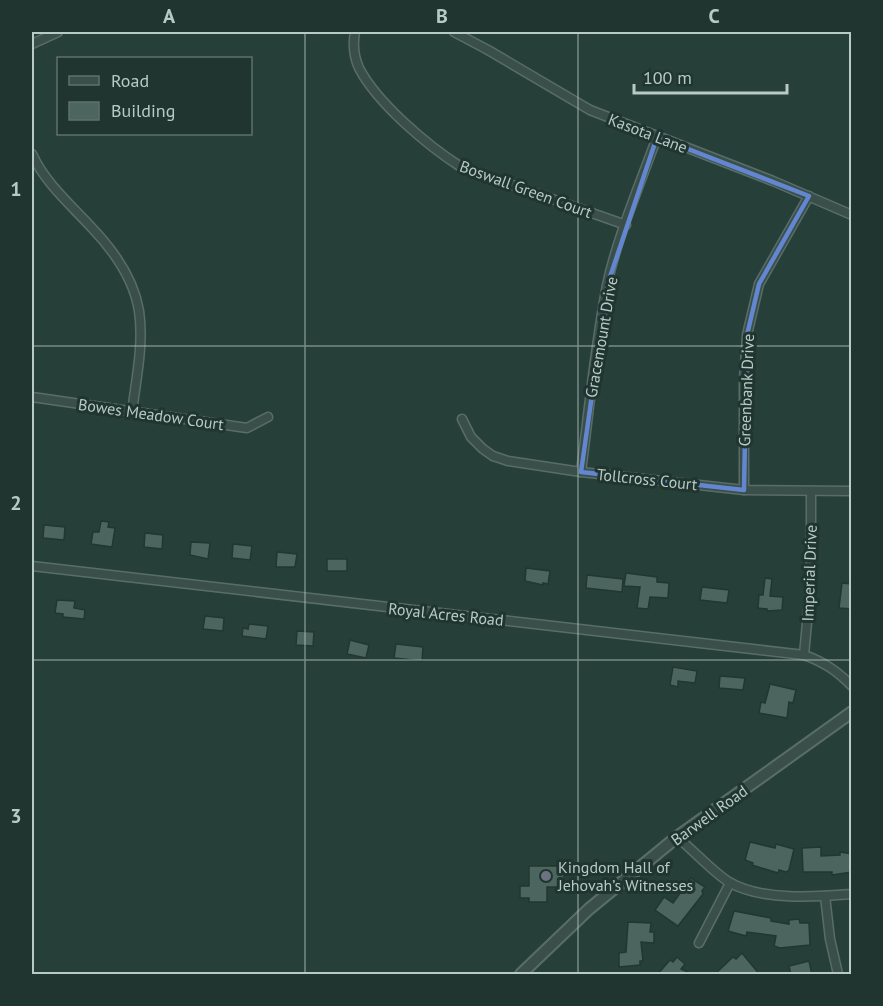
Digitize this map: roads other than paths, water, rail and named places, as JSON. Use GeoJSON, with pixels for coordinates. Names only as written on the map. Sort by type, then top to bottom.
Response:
{"type":"FeatureCollection","features":[{"type":"Feature","properties":{"kind":"street"},"geometry":{"type":"LineString","coordinates":[[32,44],[58,32]]}},
{"type":"Feature","properties":{"kind":"street","name":"Boswall Green Court"},"geometry":{"type":"LineString","coordinates":[[355,32],[353,43],[358,66],[371,86],[414,131],[439,153],[461,167],[626,225]]}},
{"type":"Feature","properties":{"kind":"street","name":"Kasota Lane"},"geometry":{"type":"LineString","coordinates":[[454,32],[590,110],[773,181],[852,215]]}},
{"type":"Feature","properties":{"kind":"street","name":"Gracemount Drive"},"geometry":{"type":"LineString","coordinates":[[581,472],[594,366],[608,283],[657,137]]}},
{"type":"Feature","properties":{"kind":"street"},"geometry":{"type":"LineString","coordinates":[[32,154],[34,167],[106,243],[121,264],[131,285],[139,311],[140,339],[132,412]]}},
{"type":"Feature","properties":{"kind":"street","name":"Greenbank Drive"},"geometry":{"type":"LineString","coordinates":[[744,490],[744,380],[747,334],[759,284],[809,196]]}},
{"type":"Feature","properties":{"kind":"street","name":"Bowes Meadow Court"},"geometry":{"type":"LineString","coordinates":[[32,397],[247,428],[268,417]]}},
{"type":"Feature","properties":{"kind":"street","name":"Tollcross Court"},"geometry":{"type":"LineString","coordinates":[[462,419],[471,437],[494,456],[508,461],[581,472],[744,490],[852,490]]}},
{"type":"Feature","properties":{"kind":"street","name":"Imperial Drive"},"geometry":{"type":"LineString","coordinates":[[804,655],[811,579],[811,490]]}},
{"type":"Feature","properties":{"kind":"street","name":"Royal Acres Road"},"geometry":{"type":"LineString","coordinates":[[32,566],[804,655],[821,661],[838,671],[852,686]]}},
{"type":"Feature","properties":{"kind":"street","name":"Barwell Road"},"geometry":{"type":"LineString","coordinates":[[521,975],[589,909],[677,837],[852,712]]}},
{"type":"Feature","properties":{"kind":"street"},"geometry":{"type":"LineString","coordinates":[[677,837],[730,882],[768,896],[852,894]]}},
{"type":"Feature","properties":{"kind":"street"},"geometry":{"type":"LineString","coordinates":[[699,943],[730,882]]}},
{"type":"Feature","properties":{"kind":"street"},"geometry":{"type":"LineString","coordinates":[[825,896],[830,939],[838,975]]}},
{"type":"Feature","properties":{"kind":"place","name":"Kingdom Hall of Jehovah’s Witnesses"},"geometry":{"type":"Point","coordinates":[546,876]}}]}
